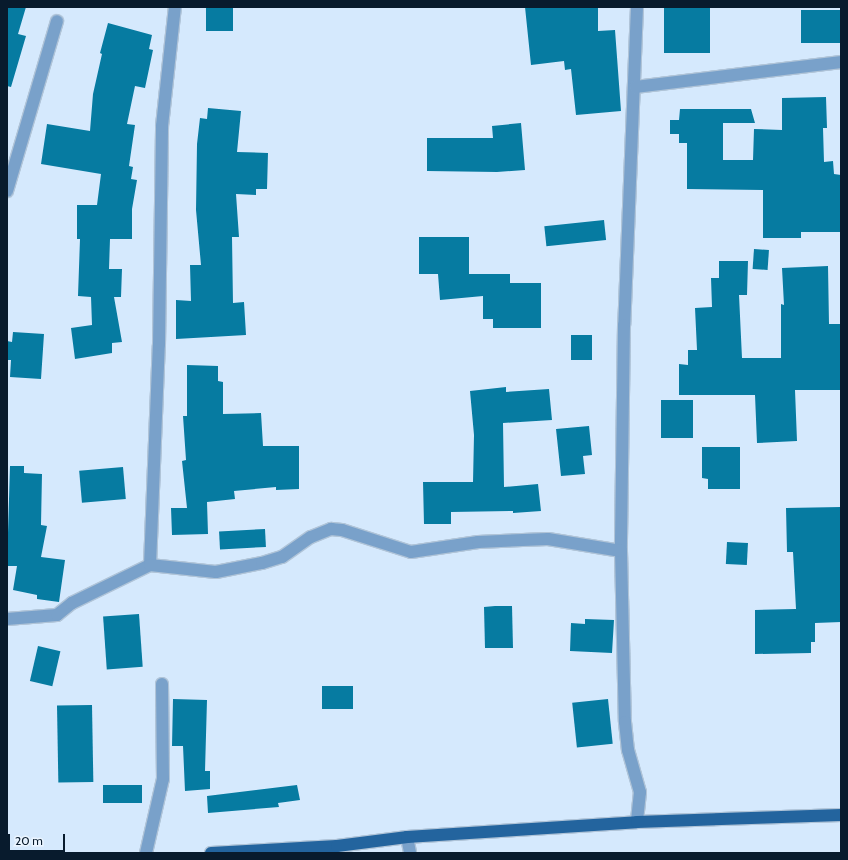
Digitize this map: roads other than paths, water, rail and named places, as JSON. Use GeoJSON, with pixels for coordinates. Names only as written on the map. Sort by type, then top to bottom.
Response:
{"type":"FeatureCollection","features":[{"type":"Feature","properties":{"kind":"main road"},"geometry":{"type":"LineString","coordinates":[[211,853],[337,850],[407,837],[637,822],[841,815]]}},
{"type":"Feature","properties":{"kind":"street"},"geometry":{"type":"LineString","coordinates":[[150,565],[159,345],[162,126],[175,7]]}},
{"type":"Feature","properties":{"kind":"street"},"geometry":{"type":"LineString","coordinates":[[637,7],[635,87],[624,325],[621,551],[625,722],[628,750],[640,792],[637,822]]}},
{"type":"Feature","properties":{"kind":"street"},"geometry":{"type":"LineString","coordinates":[[7,191],[57,22]]}},
{"type":"Feature","properties":{"kind":"street"},"geometry":{"type":"LineString","coordinates":[[635,87],[841,62]]}},
{"type":"Feature","properties":{"kind":"street"},"geometry":{"type":"LineString","coordinates":[[7,619],[57,615],[72,603],[150,565],[216,572],[262,563],[282,557],[311,537],[331,529],[342,530],[411,552],[478,542],[548,539],[621,551]]}},
{"type":"Feature","properties":{"kind":"street"},"geometry":{"type":"LineString","coordinates":[[146,853],[163,779],[162,684]]}},
{"type":"Feature","properties":{"kind":"street"},"geometry":{"type":"LineString","coordinates":[[407,837],[410,853]]}}]}
